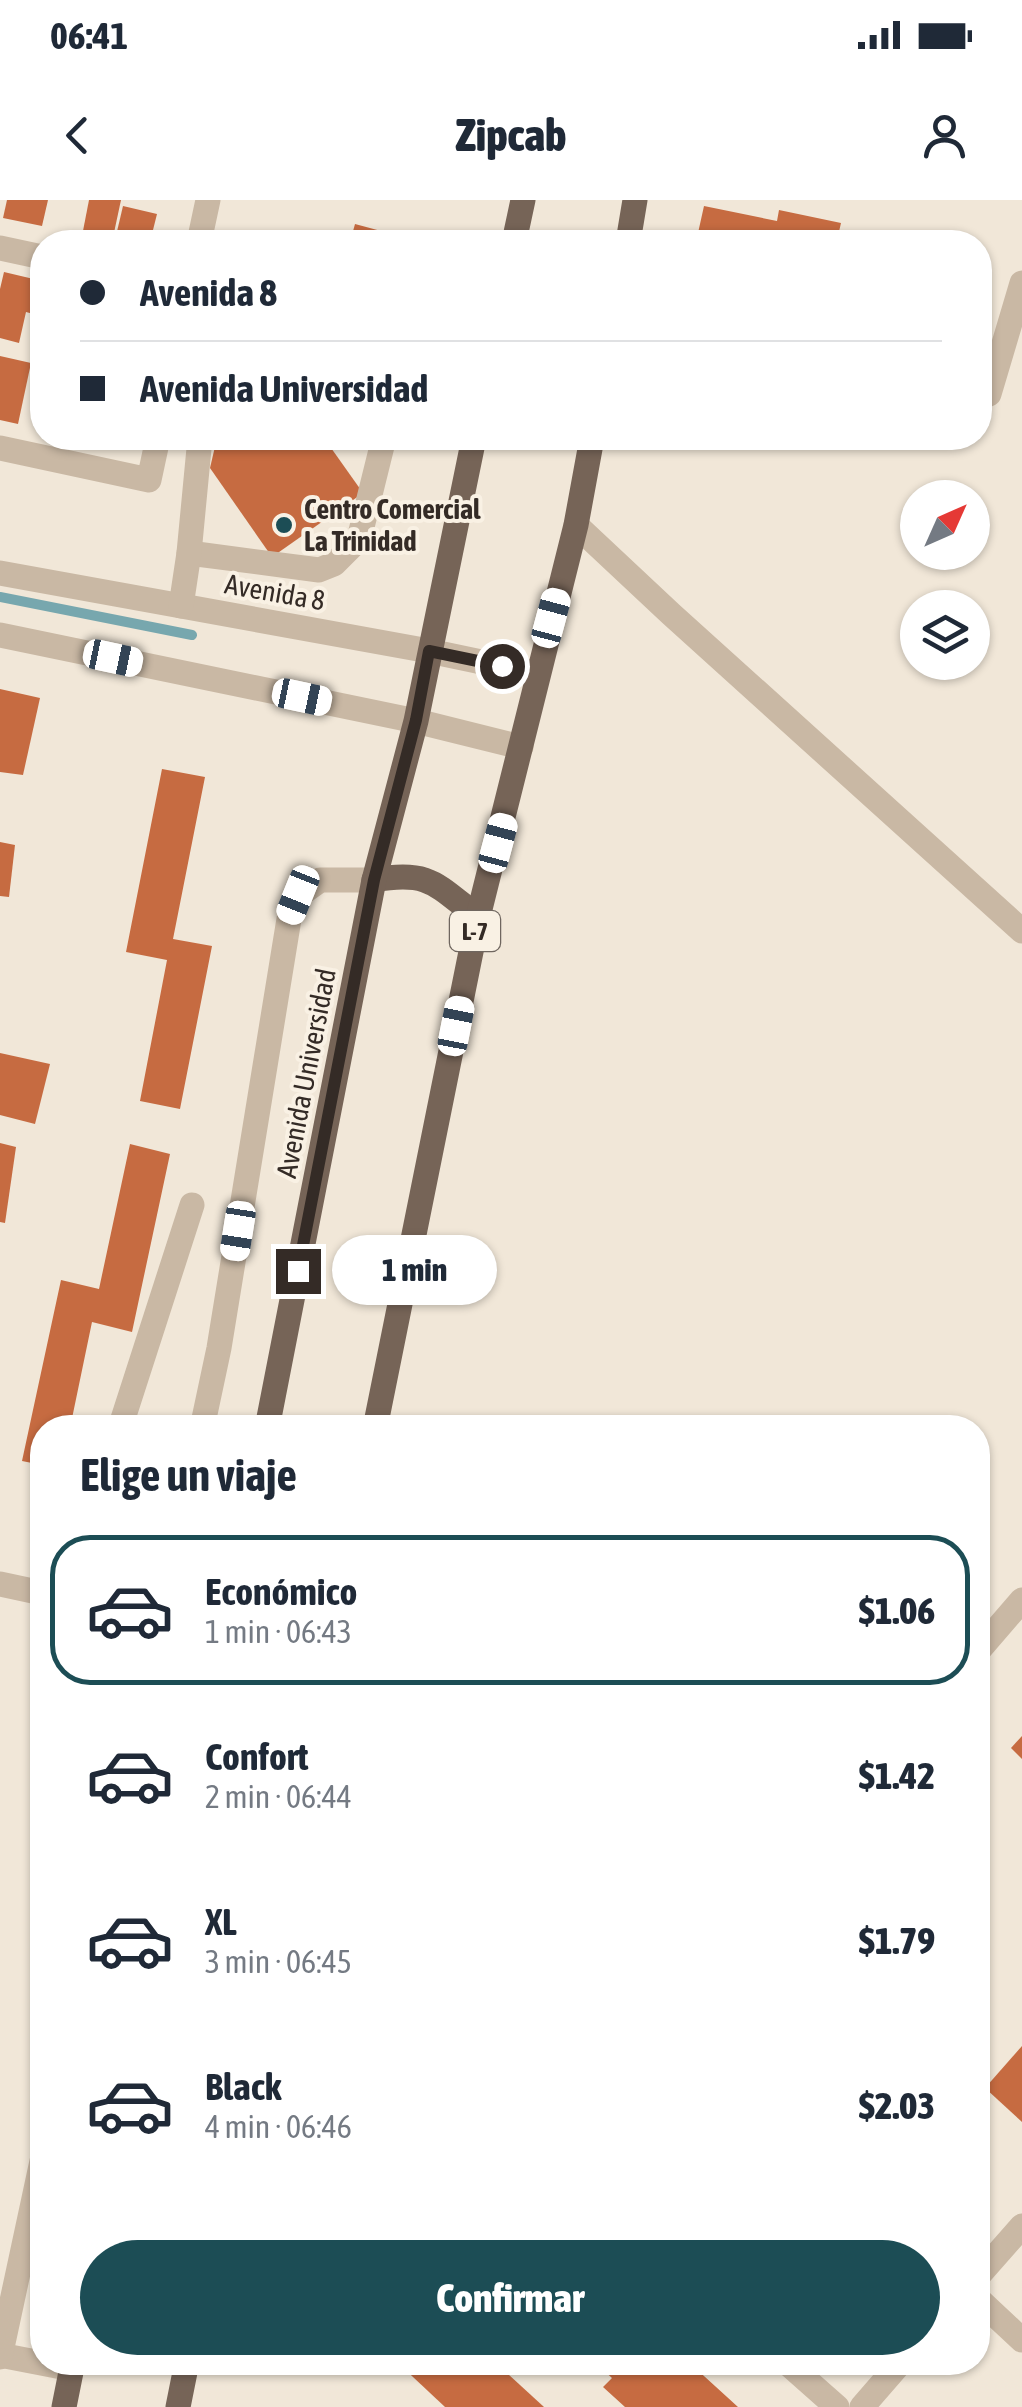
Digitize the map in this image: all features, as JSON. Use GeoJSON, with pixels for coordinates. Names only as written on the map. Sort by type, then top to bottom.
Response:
{"type":"FeatureCollection","features":[{"type":"Feature","properties":{"kind":"main road"},"geometry":{"type":"LineString","coordinates":[[517,230],[523,200]]}},
{"type":"Feature","properties":{"kind":"main road"},"geometry":{"type":"LineString","coordinates":[[630,230],[636,200]]}},
{"type":"Feature","properties":{"kind":"main road","name":"Avenida Universidad"},"geometry":{"type":"LineString","coordinates":[[271,1415],[374,880],[416,720],[471,450]]}},
{"type":"Feature","properties":{"kind":"main road","name":"L-7"},"geometry":{"type":"LineString","coordinates":[[378,1415],[478,917],[576,525],[590,450]]}},
{"type":"Feature","properties":{"kind":"main road"},"geometry":{"type":"LineString","coordinates":[[374,880],[400,876],[428,879],[478,917]]}},
{"type":"Feature","properties":{"kind":"main road"},"geometry":{"type":"LineString","coordinates":[[64,2407],[70,2375]]}},
{"type":"Feature","properties":{"kind":"main road"},"geometry":{"type":"LineString","coordinates":[[178,2407],[184,2375]]}},
{"type":"Feature","properties":{"kind":"street"},"geometry":{"type":"LineString","coordinates":[[202,230],[208,200]]}},
{"type":"Feature","properties":{"kind":"street"},"geometry":{"type":"LineString","coordinates":[[0,248],[30,254]]}},
{"type":"Feature","properties":{"kind":"street"},"geometry":{"type":"LineString","coordinates":[[992,384],[1022,283]]}},
{"type":"Feature","properties":{"kind":"street"},"geometry":{"type":"LineString","coordinates":[[0,448],[149,480],[155,450]]}},
{"type":"Feature","properties":{"kind":"street"},"geometry":{"type":"LineString","coordinates":[[181,606],[199,450]]}},
{"type":"Feature","properties":{"kind":"street"},"geometry":{"type":"LineString","coordinates":[[189,553],[319,570],[334,564],[359,539],[381,450]]}},
{"type":"Feature","properties":{"kind":"street"},"geometry":{"type":"LineString","coordinates":[[576,525],[1022,931]]}},
{"type":"Feature","properties":{"kind":"street","name":"Avenida 8"},"geometry":{"type":"LineString","coordinates":[[0,573],[538,674]]}},
{"type":"Feature","properties":{"kind":"street"},"geometry":{"type":"LineString","coordinates":[[0,635],[416,720],[521,748]]}},
{"type":"Feature","properties":{"kind":"street"},"geometry":{"type":"LineString","coordinates":[[205,1415],[289,919],[298,895],[320,880],[374,880]]}},
{"type":"Feature","properties":{"kind":"street"},"geometry":{"type":"LineString","coordinates":[[124,1415],[192,1205]]}},
{"type":"Feature","properties":{"kind":"street"},"geometry":{"type":"LineString","coordinates":[[0,1584],[30,1590]]}},
{"type":"Feature","properties":{"kind":"street"},"geometry":{"type":"LineString","coordinates":[[990,1637],[1022,1600]]}},
{"type":"Feature","properties":{"kind":"street"},"geometry":{"type":"LineString","coordinates":[[30,2217],[0,2356],[30,2360]]}},
{"type":"Feature","properties":{"kind":"street"},"geometry":{"type":"LineString","coordinates":[[990,2255],[1022,2226]]}},
{"type":"Feature","properties":{"kind":"street"},"geometry":{"type":"LineString","coordinates":[[990,2310],[1022,2340]]}},
{"type":"Feature","properties":{"kind":"street"},"geometry":{"type":"LineString","coordinates":[[800,2375],[836,2407]]}},
{"type":"Feature","properties":{"kind":"street"},"geometry":{"type":"LineString","coordinates":[[862,2407],[890,2375]]}},
{"type":"Feature","properties":{"kind":"building"},"geometry":{"type":"Polygon","coordinates":[[[7,200],[48,200],[42,226],[3,218],[7,200]]]}},
{"type":"Feature","properties":{"kind":"building"},"geometry":{"type":"Polygon","coordinates":[[[89,200],[121,200],[115,230],[83,230],[89,200]]]}},
{"type":"Feature","properties":{"kind":"building"},"geometry":{"type":"Polygon","coordinates":[[[123,206],[157,214],[153,230],[117,230],[123,206]]]}},
{"type":"Feature","properties":{"kind":"building"},"geometry":{"type":"Polygon","coordinates":[[[704,206],[777,221],[779,210],[841,223],[839,230],[699,230],[704,206]]]}},
{"type":"Feature","properties":{"kind":"building"},"geometry":{"type":"Polygon","coordinates":[[[355,224],[377,230],[353,230],[355,224]]]}},
{"type":"Feature","properties":{"kind":"building"},"geometry":{"type":"Polygon","coordinates":[[[4,272],[30,278],[30,313],[26,312],[19,343],[0,338],[4,272]]]}},
{"type":"Feature","properties":{"kind":"building"},"geometry":{"type":"Polygon","coordinates":[[[0,356],[30,363],[18,424],[0,420],[0,356]]]}},
{"type":"Feature","properties":{"kind":"building","name":"Centro Comercial La Trinidad"},"geometry":{"type":"Polygon","coordinates":[[[214,450],[333,450],[363,493],[272,557],[210,468],[214,450]]]}},
{"type":"Feature","properties":{"kind":"building"},"geometry":{"type":"Polygon","coordinates":[[[0,689],[40,698],[23,775],[0,772],[0,689]]]}},
{"type":"Feature","properties":{"kind":"building"},"geometry":{"type":"Polygon","coordinates":[[[162,769],[205,777],[173,939],[212,946],[180,1109],[140,1101],[167,960],[126,952],[162,769]]]}},
{"type":"Feature","properties":{"kind":"building"},"geometry":{"type":"Polygon","coordinates":[[[0,842],[15,845],[9,897],[0,896],[0,842]]]}},
{"type":"Feature","properties":{"kind":"building"},"geometry":{"type":"Polygon","coordinates":[[[0,1053],[50,1064],[35,1124],[0,1115],[0,1053]]]}},
{"type":"Feature","properties":{"kind":"building"},"geometry":{"type":"Polygon","coordinates":[[[0,1143],[16,1147],[5,1223],[0,1222],[0,1143]]]}},
{"type":"Feature","properties":{"kind":"building"},"geometry":{"type":"Polygon","coordinates":[[[130,1144],[170,1154],[132,1332],[92,1322],[73,1415],[32,1415],[61,1280],[99,1289],[130,1144]]]}},
{"type":"Feature","properties":{"kind":"building"},"geometry":{"type":"Polygon","coordinates":[[[30,1424],[30,1463],[22,1461],[30,1424]]]}},
{"type":"Feature","properties":{"kind":"building"},"geometry":{"type":"Polygon","coordinates":[[[1022,1736],[1022,1759],[1011,1748],[1022,1736]]]}},
{"type":"Feature","properties":{"kind":"building"},"geometry":{"type":"Polygon","coordinates":[[[1022,2046],[1022,2122],[990,2093],[990,2082],[1022,2046]]]}},
{"type":"Feature","properties":{"kind":"building"},"geometry":{"type":"Polygon","coordinates":[[[411,2375],[509,2375],[544,2407],[445,2407],[411,2375]]]}},
{"type":"Feature","properties":{"kind":"building"},"geometry":{"type":"Polygon","coordinates":[[[609,2375],[703,2375],[738,2407],[625,2407],[603,2387],[612,2378],[609,2375]]]}},
{"type":"Feature","properties":{"kind":"waterway"},"geometry":{"type":"LineString","coordinates":[[0,597],[192,635]]}},
{"type":"Feature","properties":{"kind":"place","name":"Centro Comercial La Trinidad"},"geometry":{"type":"Point","coordinates":[284,525]}},
{"type":"Feature","properties":{"kind":"route"},"geometry":{"type":"LineString","coordinates":[[298,1271],[374,880],[416,720],[429,651],[502,666]]}}]}
